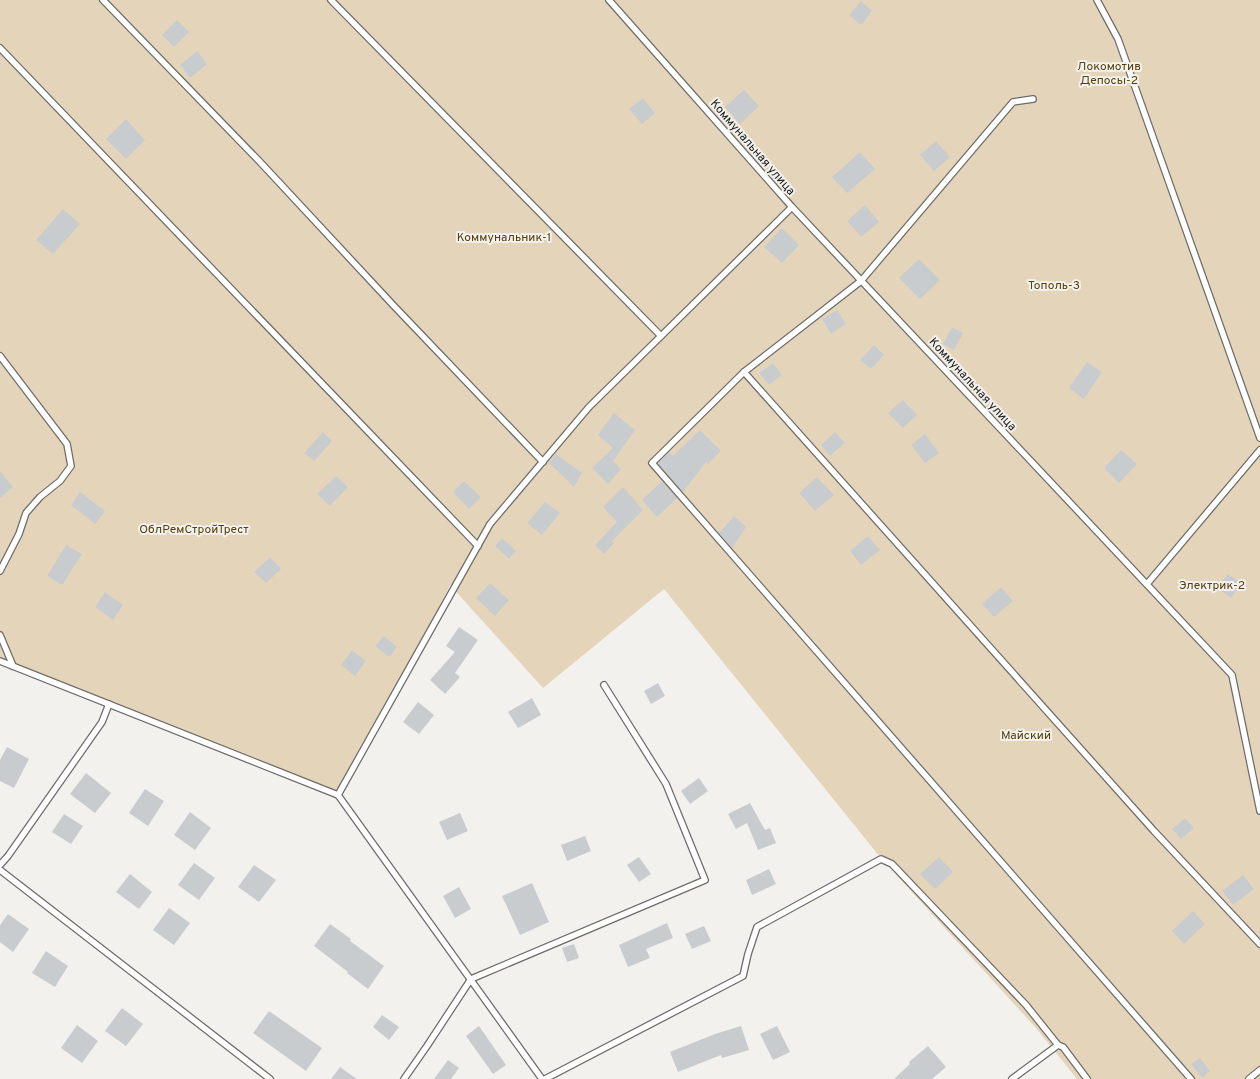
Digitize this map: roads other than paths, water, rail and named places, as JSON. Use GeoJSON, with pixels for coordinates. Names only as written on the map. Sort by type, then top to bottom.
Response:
{"type":"FeatureCollection","features":[{"type":"Feature","properties":{"kind":"lane"},"geometry":{"type":"LineString","coordinates":[[103,0],[261,163],[394,306],[543,462]]}},
{"type":"Feature","properties":{"kind":"lane"},"geometry":{"type":"LineString","coordinates":[[331,0],[661,336]]}},
{"type":"Feature","properties":{"kind":"lane","name":"Коммунальная улица"},"geometry":{"type":"LineString","coordinates":[[609,0],[792,207],[1232,675],[1260,811]]}},
{"type":"Feature","properties":{"kind":"lane"},"geometry":{"type":"LineString","coordinates":[[1096,0],[1118,39],[1260,438]]}},
{"type":"Feature","properties":{"kind":"lane"},"geometry":{"type":"LineString","coordinates":[[0,48],[478,546]]}},
{"type":"Feature","properties":{"kind":"lane"},"geometry":{"type":"LineString","coordinates":[[1032,99],[1013,102],[861,281],[744,372],[652,463],[1191,1079]]}},
{"type":"Feature","properties":{"kind":"lane"},"geometry":{"type":"LineString","coordinates":[[338,795],[490,524],[589,407],[792,207]]}},
{"type":"Feature","properties":{"kind":"lane"},"geometry":{"type":"LineString","coordinates":[[0,356],[67,444],[71,466],[60,481],[40,497],[26,513],[19,534],[0,571]]}},
{"type":"Feature","properties":{"kind":"lane"},"geometry":{"type":"LineString","coordinates":[[744,372],[1154,831],[1260,944]]}},
{"type":"Feature","properties":{"kind":"lane"},"geometry":{"type":"LineString","coordinates":[[1147,584],[1260,450]]}},
{"type":"Feature","properties":{"kind":"lane"},"geometry":{"type":"LineString","coordinates":[[0,635],[13,666]]}},
{"type":"Feature","properties":{"kind":"lane"},"geometry":{"type":"LineString","coordinates":[[0,661],[338,795],[543,1079],[743,976],[748,954],[757,927],[881,859],[892,864],[1026,1004],[1058,1045],[1063,1047],[1087,1079]]}},
{"type":"Feature","properties":{"kind":"lane"},"geometry":{"type":"LineString","coordinates":[[404,1079],[470,979],[705,880],[666,784],[604,685]]}},
{"type":"Feature","properties":{"kind":"lane"},"geometry":{"type":"LineString","coordinates":[[0,865],[8,856],[102,722],[109,704]]}},
{"type":"Feature","properties":{"kind":"lane"},"geometry":{"type":"LineString","coordinates":[[0,870],[270,1079]]}},
{"type":"Feature","properties":{"kind":"lane"},"geometry":{"type":"LineString","coordinates":[[1012,1079],[1058,1045]]}},
{"type":"Feature","properties":{"kind":"lane"},"geometry":{"type":"LineString","coordinates":[[1249,1079],[1260,1070]]}},
{"type":"Feature","properties":{"kind":"park label","name":"Локомотив Депосы-2"},"geometry":{"type":"Point","coordinates":[1109,73]}},
{"type":"Feature","properties":{"kind":"park label","name":"Коммунальник-1"},"geometry":{"type":"Point","coordinates":[504,237]}},
{"type":"Feature","properties":{"kind":"park label","name":"Тополь-3"},"geometry":{"type":"Point","coordinates":[1054,285]}},
{"type":"Feature","properties":{"kind":"park label","name":"ОблРемСтройТрест"},"geometry":{"type":"Point","coordinates":[194,529]}},
{"type":"Feature","properties":{"kind":"park label","name":"Электрик-2"},"geometry":{"type":"Point","coordinates":[1212,585]}},
{"type":"Feature","properties":{"kind":"park label","name":"Майский"},"geometry":{"type":"Point","coordinates":[1026,735]}}]}
